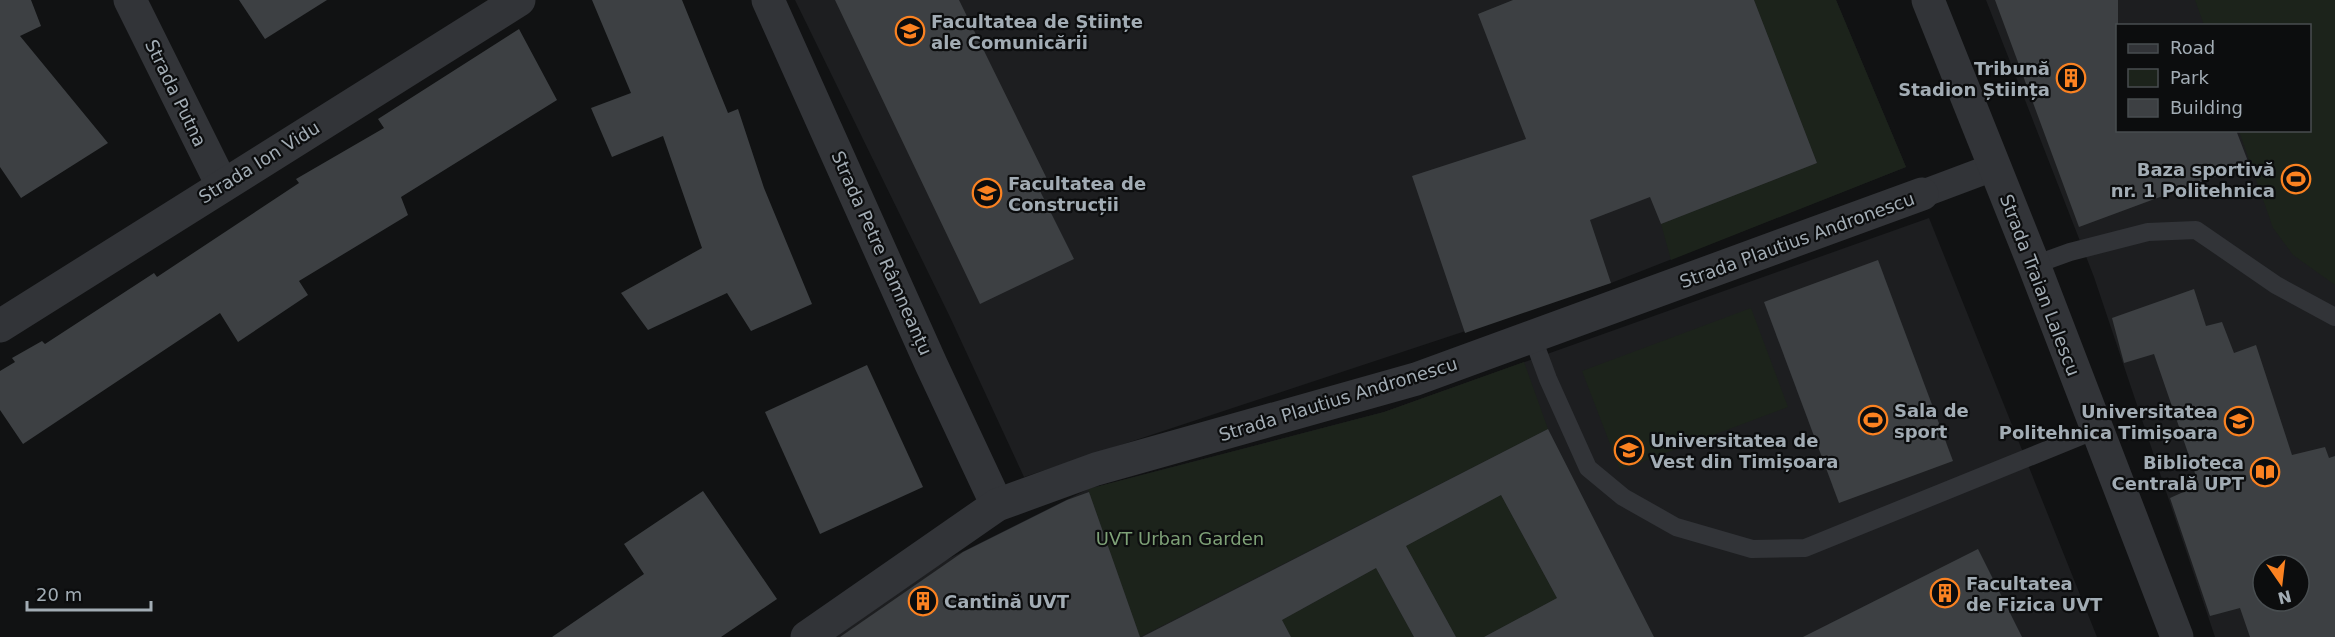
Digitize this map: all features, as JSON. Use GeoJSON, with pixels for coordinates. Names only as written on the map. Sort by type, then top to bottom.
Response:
{"type":"FeatureCollection","features":[{"type":"Feature","properties":{"kind":"street","name":"Strada Putna"},"geometry":{"type":"LineString","coordinates":[[130,0],[222,185]]}},
{"type":"Feature","properties":{"kind":"street","name":"Strada Ion Vidu"},"geometry":{"type":"LineString","coordinates":[[0,326],[519,0]]}},
{"type":"Feature","properties":{"kind":"street","name":"Strada Petre Râmneanțu"},"geometry":{"type":"LineString","coordinates":[[768,0],[997,505]]}},
{"type":"Feature","properties":{"kind":"street","name":"Strada Traian Lalescu"},"geometry":{"type":"LineString","coordinates":[[1928,0],[2034,265],[2176,637]]}},
{"type":"Feature","properties":{"kind":"street","name":"Strada Plautius Andronescu"},"geometry":{"type":"LineString","coordinates":[[807,637],[997,505],[1096,469],[1416,379],[1994,167]]}},
{"type":"Feature","properties":{"kind":"lane"},"geometry":{"type":"LineString","coordinates":[[2034,265],[2070,252],[2148,232],[2196,230],[2276,285],[2335,317]]}},
{"type":"Feature","properties":{"kind":"lane"},"geometry":{"type":"LineString","coordinates":[[1532,336],[1548,379],[1588,468],[1623,498],[1676,528],[1752,549],[1805,548],[2096,430]]}},
{"type":"Feature","properties":{"kind":"shaded area"},"geometry":{"type":"Polygon","coordinates":[[[795,0],[1836,0],[1906,167],[1611,283],[1024,477],[950,317],[795,0]]]}},
{"type":"Feature","properties":{"kind":"shaded area","name":"Universitatea Politehnica Timișoara"},"geometry":{"type":"Polygon","coordinates":[[[1986,0],[2335,0],[2335,637],[2215,637],[2094,277],[1986,0]]]}},
{"type":"Feature","properties":{"kind":"shaded area","name":"Universitatea de Vest din Timișoara"},"geometry":{"type":"Polygon","coordinates":[[[1929,218],[2097,637],[834,637],[938,564],[1088,489],[1384,412],[1929,218]]]}},
{"type":"Feature","properties":{"kind":"green space"},"geometry":{"type":"Polygon","coordinates":[[[1754,0],[1836,0],[1906,167],[1671,260],[1661,224],[1817,163],[1754,0]]]}},
{"type":"Feature","properties":{"kind":"green space","name":"Baza sportivă nr. 1 Politehnica"},"geometry":{"type":"Polygon","coordinates":[[[2195,0],[2335,0],[2335,285],[2293,255],[2273,228],[2239,132],[2311,132],[2311,24],[2204,24],[2195,0]]]}},
{"type":"Feature","properties":{"kind":"green space"},"geometry":{"type":"Polygon","coordinates":[[[1751,308],[1788,407],[1620,470],[1582,371],[1751,308]]]}},
{"type":"Feature","properties":{"kind":"green space","name":"UVT Urban Garden"},"geometry":{"type":"Polygon","coordinates":[[[1524,362],[1548,429],[1140,637],[1088,489],[1384,412],[1524,362]]]}},
{"type":"Feature","properties":{"kind":"green space"},"geometry":{"type":"Polygon","coordinates":[[[1501,495],[1557,598],[1484,637],[1456,637],[1406,546],[1501,495]]]}},
{"type":"Feature","properties":{"kind":"green space"},"geometry":{"type":"Polygon","coordinates":[[[1376,568],[1414,637],[1291,637],[1282,620],[1376,568]]]}},
{"type":"Feature","properties":{"kind":"building"},"geometry":{"type":"Polygon","coordinates":[[[0,0],[31,0],[41,26],[20,36],[108,143],[21,198],[0,167],[0,0]]]}},
{"type":"Feature","properties":{"kind":"building"},"geometry":{"type":"Polygon","coordinates":[[[239,0],[327,0],[265,39],[239,0]]]}},
{"type":"Feature","properties":{"kind":"building"},"geometry":{"type":"Polygon","coordinates":[[[592,0],[682,0],[728,113],[738,109],[764,188],[812,304],[751,331],[727,293],[648,330],[621,293],[702,248],[663,136],[612,157],[591,108],[631,93],[592,0]]]}},
{"type":"Feature","properties":{"kind":"building"},"geometry":{"type":"Polygon","coordinates":[[[835,0],[959,0],[1049,183],[1039,189],[1074,259],[980,304],[835,0]]]}},
{"type":"Feature","properties":{"kind":"building"},"geometry":{"type":"Polygon","coordinates":[[[1513,0],[1754,0],[1817,163],[1661,224],[1650,197],[1590,220],[1611,283],[1465,333],[1412,176],[1526,139],[1478,14],[1513,0]]]}},
{"type":"Feature","properties":{"kind":"building","name":"Tribună Stadion Știința"},"geometry":{"type":"Polygon","coordinates":[[[1995,0],[2118,0],[2116,132],[2237,132],[2249,164],[2079,227],[1995,0]]]}},
{"type":"Feature","properties":{"kind":"building"},"geometry":{"type":"Polygon","coordinates":[[[519,29],[557,100],[401,197],[408,215],[299,281],[308,295],[238,342],[220,313],[23,444],[0,410],[0,371],[15,362],[12,358],[42,341],[45,344],[154,273],[157,277],[299,183],[296,179],[384,128],[378,119],[519,29]]]}},
{"type":"Feature","properties":{"kind":"building","name":"Sala de sport"},"geometry":{"type":"Polygon","coordinates":[[[1878,260],[1953,461],[1839,503],[1764,302],[1878,260]]]}},
{"type":"Feature","properties":{"kind":"building","name":"Biblioteca Centrală UPT"},"geometry":{"type":"Polygon","coordinates":[[[2194,289],[2206,326],[2222,322],[2234,353],[2256,345],[2292,455],[2325,447],[2329,458],[2335,456],[2335,637],[2250,637],[2240,608],[2210,616],[2170,498],[2199,485],[2154,354],[2124,363],[2112,318],[2194,289]]]}},
{"type":"Feature","properties":{"kind":"building"},"geometry":{"type":"Polygon","coordinates":[[[867,365],[923,487],[820,534],[765,412],[867,365]]]}},
{"type":"Feature","properties":{"kind":"building"},"geometry":{"type":"Polygon","coordinates":[[[1548,429],[1654,637],[1484,637],[1557,598],[1501,495],[1406,546],[1456,637],[1414,637],[1376,568],[1282,620],[1291,637],[1142,637],[1548,429]]]}},
{"type":"Feature","properties":{"kind":"building"},"geometry":{"type":"Polygon","coordinates":[[[703,491],[777,599],[721,637],[552,637],[644,574],[624,544],[703,491]]]}},
{"type":"Feature","properties":{"kind":"building"},"geometry":{"type":"Polygon","coordinates":[[[1089,492],[1140,637],[840,637],[963,552],[1067,500],[1089,492]]]}},
{"type":"Feature","properties":{"kind":"building","name":"Facultatea de Fizica UVT"},"geometry":{"type":"Polygon","coordinates":[[[1978,549],[2022,637],[1803,637],[1978,549]]]}},
{"type":"Feature","properties":{"kind":"place","name":"Facultatea de Științe ale Comunicării"},"geometry":{"type":"Point","coordinates":[910,31]}},
{"type":"Feature","properties":{"kind":"place","name":"Tribună Stadion Știința"},"geometry":{"type":"Point","coordinates":[2071,78]}},
{"type":"Feature","properties":{"kind":"place","name":"Baza sportivă nr. 1 Politehnica"},"geometry":{"type":"Point","coordinates":[2296,179]}},
{"type":"Feature","properties":{"kind":"place","name":"Facultatea de Construcții"},"geometry":{"type":"Point","coordinates":[987,193]}},
{"type":"Feature","properties":{"kind":"place","name":"Sala de sport"},"geometry":{"type":"Point","coordinates":[1873,420]}},
{"type":"Feature","properties":{"kind":"place","name":"Universitatea Politehnica Timișoara"},"geometry":{"type":"Point","coordinates":[2239,421]}},
{"type":"Feature","properties":{"kind":"place","name":"Universitatea de Vest din Timișoara"},"geometry":{"type":"Point","coordinates":[1629,450]}},
{"type":"Feature","properties":{"kind":"place","name":"Biblioteca Centrală UPT"},"geometry":{"type":"Point","coordinates":[2265,472]}},
{"type":"Feature","properties":{"kind":"place","name":"Facultatea de Fizica UVT"},"geometry":{"type":"Point","coordinates":[1945,593]}},
{"type":"Feature","properties":{"kind":"place","name":"Cantină UVT"},"geometry":{"type":"Point","coordinates":[923,601]}}]}
